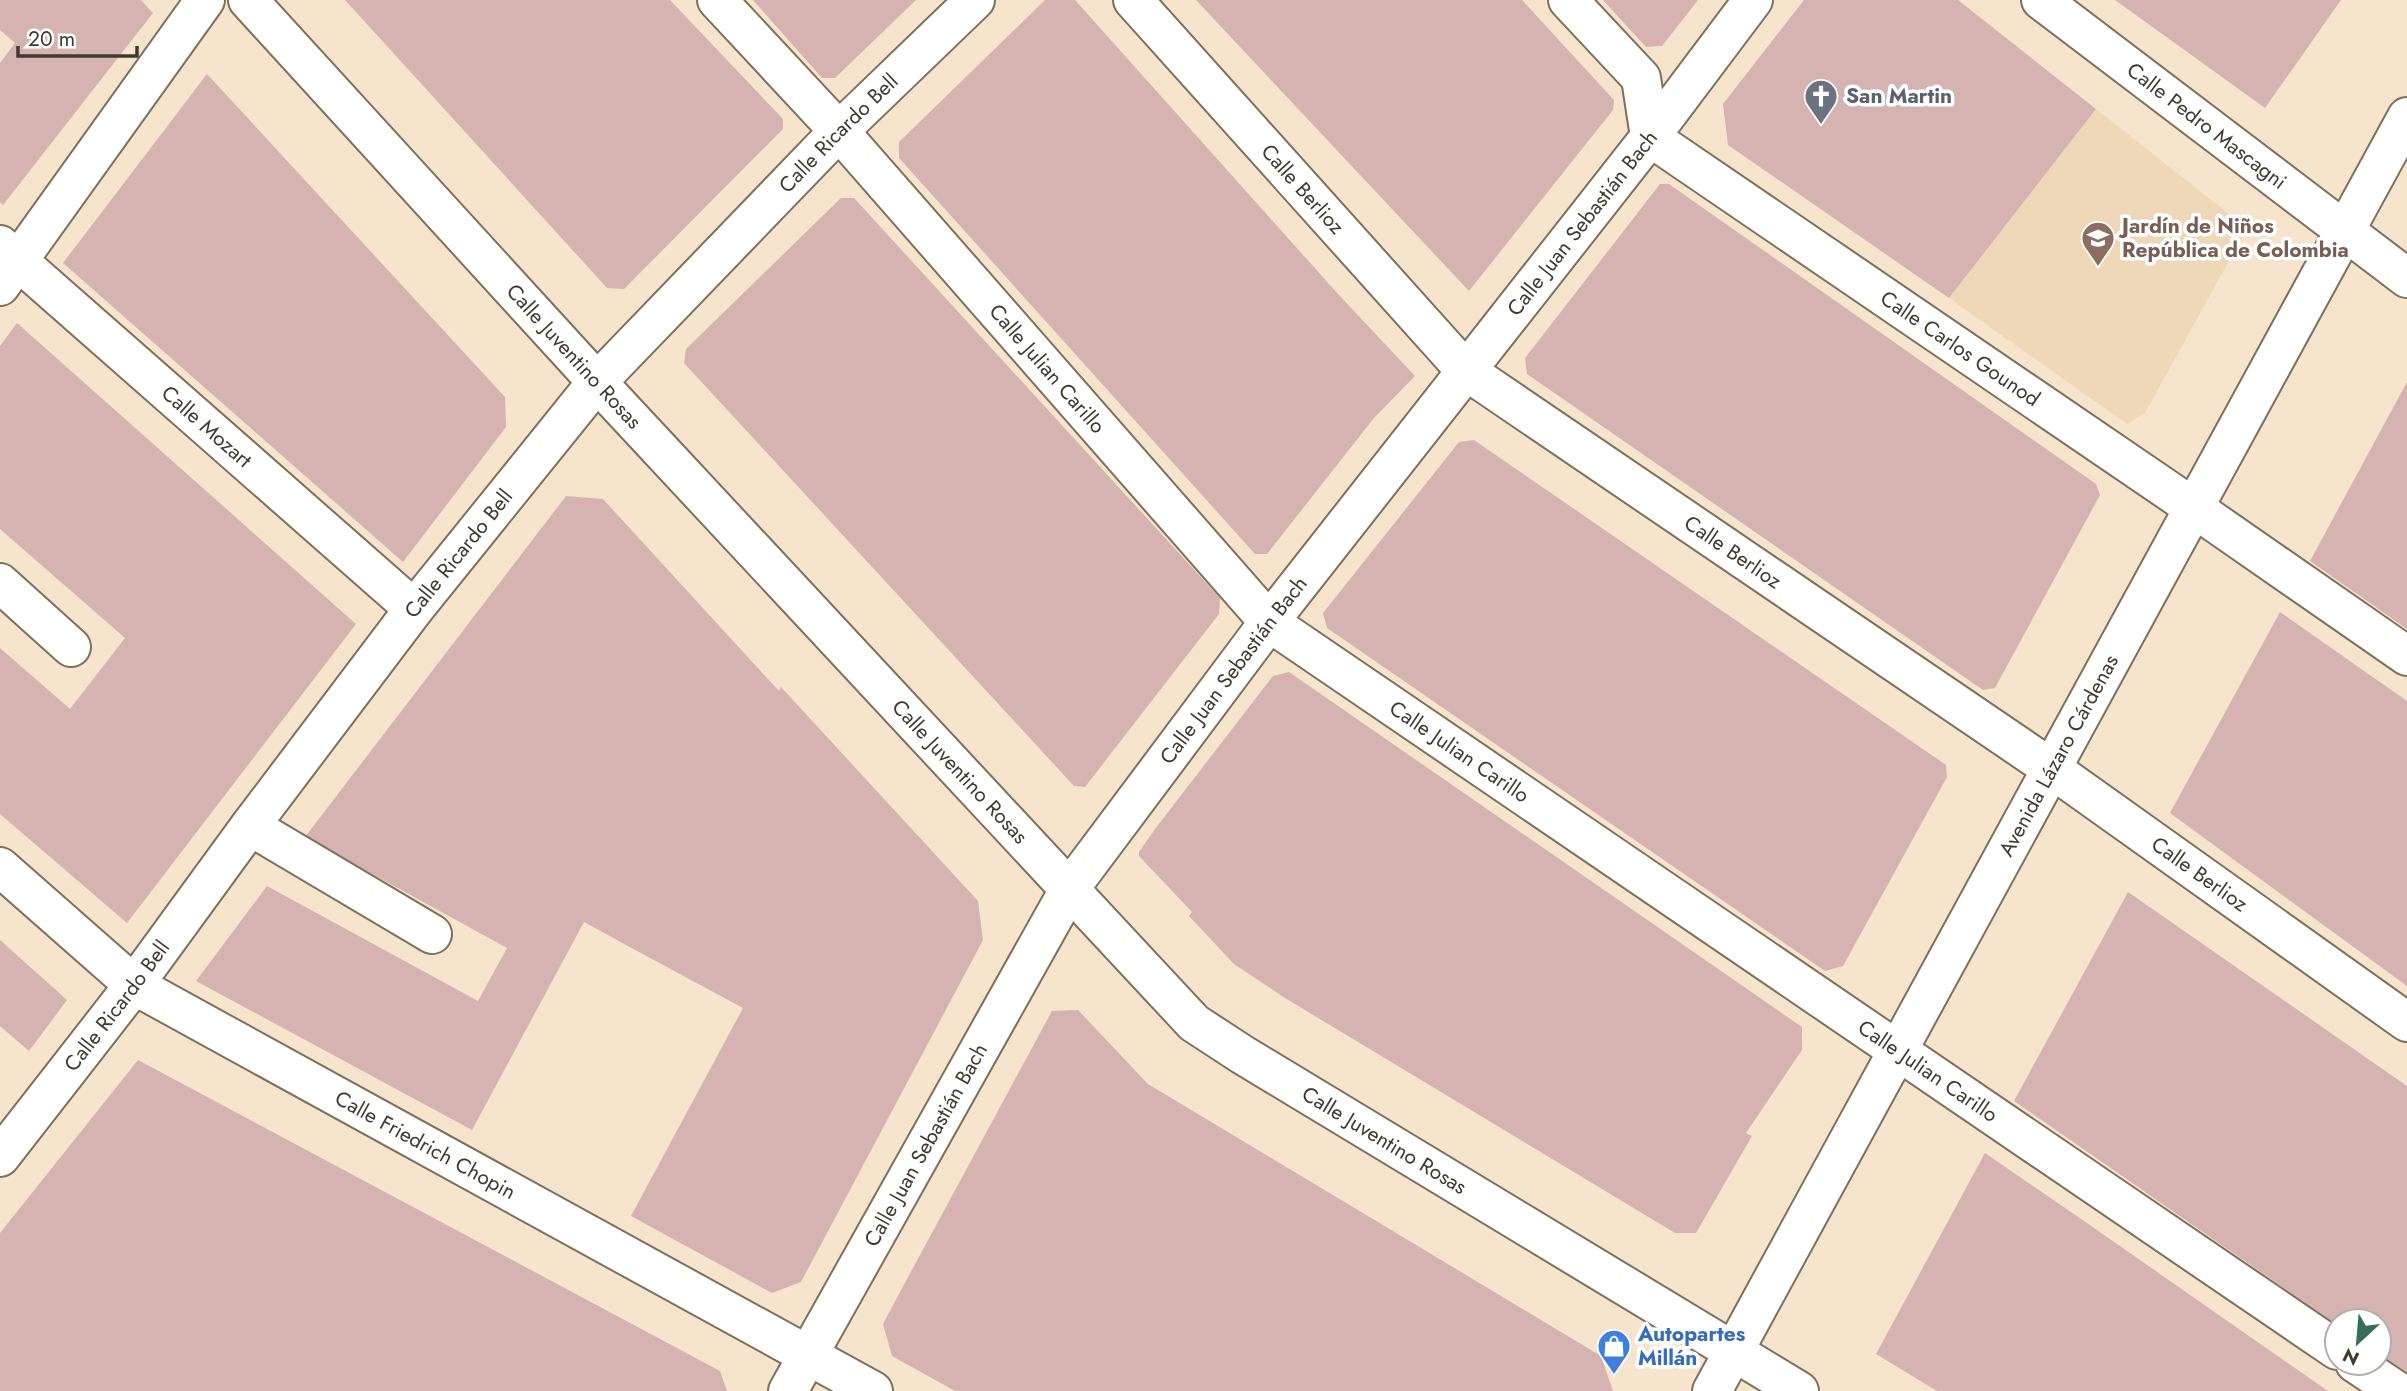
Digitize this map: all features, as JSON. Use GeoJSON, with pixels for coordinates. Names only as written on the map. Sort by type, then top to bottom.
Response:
{"type":"FeatureCollection","features":[{"type":"Feature","properties":{"kind":"street"},"geometry":{"type":"LineString","coordinates":[[6,264],[205,0]]}},
{"type":"Feature","properties":{"kind":"street","name":"Calle Juventino Rosas"},"geometry":{"type":"LineString","coordinates":[[248,0],[597,382],[1194,1023],[1799,1391]]}},
{"type":"Feature","properties":{"kind":"street","name":"Calle Julian Carillo"},"geometry":{"type":"LineString","coordinates":[[717,0],[839,131],[1269,622],[2323,1340]]}},
{"type":"Feature","properties":{"kind":"street","name":"Calle Ricardo Bell"},"geometry":{"type":"LineString","coordinates":[[0,1157],[134,985],[250,825],[414,609],[597,382],[839,131],[975,0]]}},
{"type":"Feature","properties":{"kind":"street","name":"Calle Berlioz"},"geometry":{"type":"LineString","coordinates":[[1133,0],[1465,370],[2052,769],[2407,1022]]}},
{"type":"Feature","properties":{"kind":"street"},"geometry":{"type":"LineString","coordinates":[[1568,0],[1641,78],[1650,137]]}},
{"type":"Feature","properties":{"kind":"street","name":"Calle Juan Sebastián Bach"},"geometry":{"type":"LineString","coordinates":[[788,1391],[1070,888],[1269,622],[1650,137],[1753,0]]}},
{"type":"Feature","properties":{"kind":"street","name":"Calle Pedro Mascagni"},"geometry":{"type":"LineString","coordinates":[[2041,0],[2407,278]]}},
{"type":"Feature","properties":{"kind":"street","name":"Avenida Lázaro Cárdenas"},"geometry":{"type":"LineString","coordinates":[[1712,1391],[2407,117]]}},
{"type":"Feature","properties":{"kind":"street","name":"Calle Carlos Gounod"},"geometry":{"type":"LineString","coordinates":[[1650,137],[2407,656]]}},
{"type":"Feature","properties":{"kind":"street","name":"Calle Mozart"},"geometry":{"type":"LineString","coordinates":[[6,264],[414,609]]}},
{"type":"Feature","properties":{"kind":"street"},"geometry":{"type":"LineString","coordinates":[[0,583],[71,647]]}},
{"type":"Feature","properties":{"kind":"street"},"geometry":{"type":"LineString","coordinates":[[250,825],[432,934]]}},
{"type":"Feature","properties":{"kind":"street","name":"Calle Friedrich Chopin"},"geometry":{"type":"LineString","coordinates":[[0,867],[134,985],[873,1391]]}},
{"type":"Feature","properties":{"kind":"street"},"geometry":{"type":"LineString","coordinates":[[2376,1377],[2397,1391]]}},
{"type":"Feature","properties":{"kind":"shaded area","name":"Jardín de Niños República de Colombia"},"geometry":{"type":"Polygon","coordinates":[[[2096,109],[2238,221],[2241,239],[2145,413],[2127,424],[1949,298],[2096,109]]]}},
{"type":"Feature","properties":{"kind":"building"},"geometry":{"type":"Polygon","coordinates":[[[0,0],[141,0],[153,13],[3,205],[0,202],[0,63],[15,43],[0,30],[0,0]]]}},
{"type":"Feature","properties":{"kind":"building"},"geometry":{"type":"Polygon","coordinates":[[[345,0],[670,0],[783,119],[783,129],[624,289],[607,288],[345,0]]]}},
{"type":"Feature","properties":{"kind":"building"},"geometry":{"type":"Polygon","coordinates":[[[753,0],[916,0],[835,78],[822,78],[753,0]]]}},
{"type":"Feature","properties":{"kind":"building"},"geometry":{"type":"Polygon","coordinates":[[[1045,0],[1075,0],[1338,294],[1415,376],[1374,418],[1267,554],[1255,554],[899,158],[899,142],[1045,0]]]}},
{"type":"Feature","properties":{"kind":"building"},"geometry":{"type":"Polygon","coordinates":[[[1196,0],[1522,0],[1614,100],[1613,110],[1469,291],[1196,0]]]}},
{"type":"Feature","properties":{"kind":"building"},"geometry":{"type":"Polygon","coordinates":[[[1603,0],[1698,0],[1662,46],[1646,47],[1603,0]]]}},
{"type":"Feature","properties":{"kind":"building"},"geometry":{"type":"Polygon","coordinates":[[[1804,0],[1958,0],[2096,109],[1949,298],[1728,145],[1723,104],[1804,0]]]}},
{"type":"Feature","properties":{"kind":"building"},"geometry":{"type":"Polygon","coordinates":[[[2115,0],[2341,0],[2265,108],[2115,0]]]}},
{"type":"Feature","properties":{"kind":"building"},"geometry":{"type":"Polygon","coordinates":[[[207,74],[505,397],[506,427],[403,562],[63,263],[207,74]]]}},
{"type":"Feature","properties":{"kind":"building"},"geometry":{"type":"Polygon","coordinates":[[[1660,184],[1669,184],[2096,484],[2100,495],[1995,688],[1983,690],[1527,374],[1525,358],[1660,184]]]}},
{"type":"Feature","properties":{"kind":"building"},"geometry":{"type":"Polygon","coordinates":[[[841,198],[854,198],[1220,598],[1219,614],[1085,787],[1074,786],[684,363],[686,349],[841,198]]]}},
{"type":"Feature","properties":{"kind":"building"},"geometry":{"type":"Polygon","coordinates":[[[17,323],[356,624],[127,923],[0,814],[0,648],[70,709],[125,638],[0,529],[0,346],[17,323]]]}},
{"type":"Feature","properties":{"kind":"building"},"geometry":{"type":"Polygon","coordinates":[[[2407,382],[2407,629],[2310,561],[2407,382]]]}},
{"type":"Feature","properties":{"kind":"building"},"geometry":{"type":"Polygon","coordinates":[[[1474,440],[1946,765],[1947,777],[1843,966],[1825,971],[1327,628],[1323,613],[1459,442],[1474,440]]]}},
{"type":"Feature","properties":{"kind":"building"},"geometry":{"type":"Polygon","coordinates":[[[566,496],[603,499],[779,691],[781,687],[978,901],[983,940],[801,1282],[772,1293],[631,1216],[743,1008],[584,922],[472,1130],[196,981],[267,886],[478,1001],[507,948],[305,837],[566,496]]]}},
{"type":"Feature","properties":{"kind":"building"},"geometry":{"type":"Polygon","coordinates":[[[2280,612],[2407,701],[2407,986],[2170,813],[2280,612]]]}},
{"type":"Feature","properties":{"kind":"building"},"geometry":{"type":"Polygon","coordinates":[[[1289,672],[1802,1027],[1802,1050],[1746,1133],[1752,1136],[1696,1233],[1675,1233],[1285,998],[1234,964],[1189,916],[1192,912],[1139,856],[1155,829],[1273,676],[1289,672]]]}},
{"type":"Feature","properties":{"kind":"building"},"geometry":{"type":"Polygon","coordinates":[[[2128,892],[2407,1086],[2407,1373],[2393,1364],[2393,1307],[2323,1307],[2323,1315],[2014,1101],[2128,892]]]}},
{"type":"Feature","properties":{"kind":"building"},"geometry":{"type":"Polygon","coordinates":[[[0,940],[67,1000],[29,1051],[0,1026],[0,940]]]}},
{"type":"Feature","properties":{"kind":"building"},"geometry":{"type":"Polygon","coordinates":[[[1078,1010],[1148,1084],[1601,1356],[1613,1391],[955,1391],[892,1356],[883,1324],[900,1292],[1052,1011],[1078,1010]]]}},
{"type":"Feature","properties":{"kind":"building"},"geometry":{"type":"Polygon","coordinates":[[[138,1060],[720,1371],[727,1391],[0,1391],[0,1233],[138,1060]]]}},
{"type":"Feature","properties":{"kind":"building"},"geometry":{"type":"Polygon","coordinates":[[[1985,1153],[2328,1391],[1937,1391],[1876,1354],[1985,1153]]]}},
{"type":"Feature","properties":{"kind":"place","name":"San Martin"},"geometry":{"type":"Point","coordinates":[1821,126]}},
{"type":"Feature","properties":{"kind":"place","name":"Jardín de Niños República de Colombia"},"geometry":{"type":"Point","coordinates":[2098,268]}},
{"type":"Feature","properties":{"kind":"place","name":"Autopartes Millán"},"geometry":{"type":"Point","coordinates":[1614,1376]}}]}
